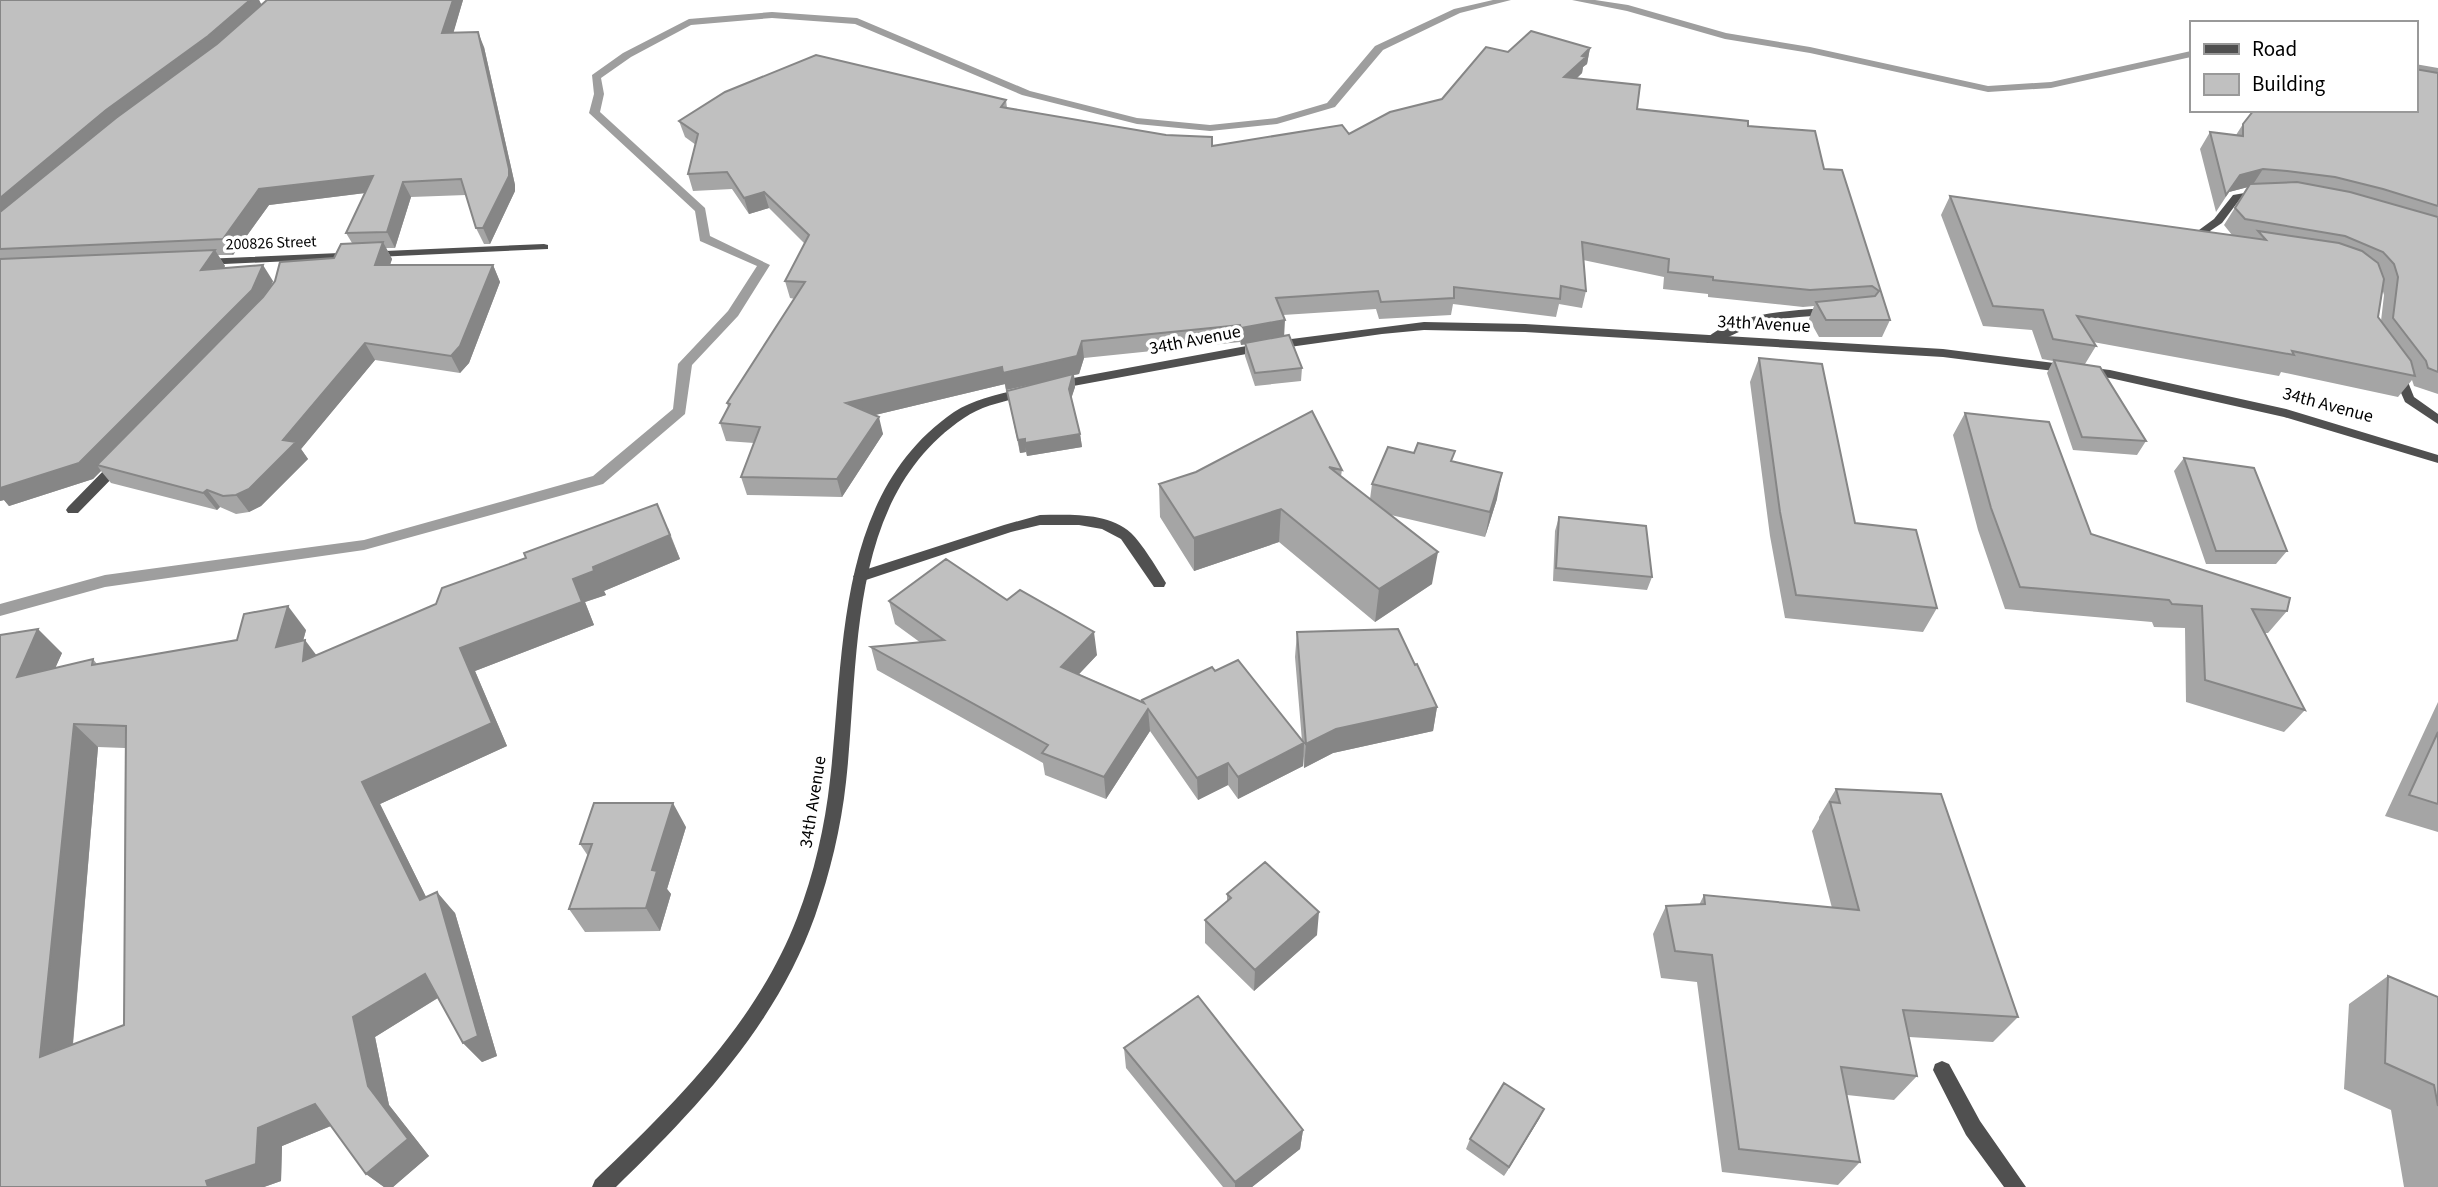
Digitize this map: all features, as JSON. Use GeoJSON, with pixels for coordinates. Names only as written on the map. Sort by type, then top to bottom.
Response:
{"type":"FeatureCollection","features":[{"type":"Feature","properties":{"kind":"street"},"geometry":{"type":"LineString","coordinates":[[2223,241],[2207,236],[2204,230],[2219,220],[2234,197],[2277,193]]}},
{"type":"Feature","properties":{"kind":"street","name":"200826 Street"},"geometry":{"type":"LineString","coordinates":[[192,262],[286,264],[544,247]]}},
{"type":"Feature","properties":{"kind":"street"},"geometry":{"type":"LineString","coordinates":[[1711,340],[1726,331],[1769,315],[1849,310]]}},
{"type":"Feature","properties":{"kind":"street","name":"34th Avenue"},"geometry":{"type":"LineString","coordinates":[[602,1187],[687,1105],[741,1039],[784,968],[820,877],[838,783],[849,656],[860,577],[868,544],[881,510],[914,457],[937,432],[960,415],[1009,396],[1268,346],[1424,326],[1525,328],[1943,353],[2110,374],[2286,413],[2438,459]]}},
{"type":"Feature","properties":{"kind":"street"},"geometry":{"type":"LineString","coordinates":[[2390,364],[2403,380],[2409,399],[2438,419]]}},
{"type":"Feature","properties":{"kind":"street"},"geometry":{"type":"LineString","coordinates":[[73,510],[131,450]]}},
{"type":"Feature","properties":{"kind":"street"},"geometry":{"type":"LineString","coordinates":[[860,577],[1009,528],[1040,520],[1079,520],[1105,525],[1126,536],[1159,583]]}},
{"type":"Feature","properties":{"kind":"street"},"geometry":{"type":"LineString","coordinates":[[1942,1070],[1973,1128],[2016,1187]]}},
{"type":"Feature","properties":{"kind":"building"},"geometry":{"type":"Polygon","coordinates":[[[0,0],[250,0],[208,36],[106,110],[0,198],[0,0]]]}},
{"type":"Feature","properties":{"kind":"building"},"geometry":{"type":"Polygon","coordinates":[[[267,0],[453,0],[442,33],[478,32],[509,169],[509,176],[483,228],[476,228],[461,179],[403,182],[387,232],[346,233],[373,176],[259,189],[223,239],[0,249],[0,212],[116,118],[217,44],[267,0]]]}},
{"type":"Feature","properties":{"kind":"building"},"geometry":{"type":"Polygon","coordinates":[[[1531,31],[1590,48],[1582,56],[1586,57],[1564,77],[1640,85],[1637,109],[1748,121],[1748,126],[1815,131],[1824,169],[1842,170],[1890,320],[1826,320],[1816,302],[1875,296],[1879,291],[1872,286],[1810,290],[1713,280],[1713,277],[1668,272],[1669,259],[1582,242],[1586,291],[1561,286],[1560,299],[1454,287],[1454,298],[1381,302],[1378,291],[1276,298],[1285,320],[1241,328],[1240,325],[1082,341],[1077,356],[1003,373],[1002,367],[846,403],[879,417],[837,479],[741,477],[760,427],[720,423],[730,404],[727,403],[805,282],[785,281],[809,235],[764,192],[744,198],[727,172],[688,174],[698,134],[679,121],[725,92],[816,55],[1006,100],[1001,107],[1166,135],[1212,137],[1212,146],[1342,125],[1349,134],[1390,112],[1442,99],[1486,47],[1508,52],[1531,31]]]}},
{"type":"Feature","properties":{"kind":"building"},"geometry":{"type":"Polygon","coordinates":[[[2417,69],[2438,73],[2438,206],[2335,177],[2263,169],[2240,175],[2226,195],[2210,132],[2243,136],[2243,124],[2252,112],[2417,112],[2417,69]]]}},
{"type":"Feature","properties":{"kind":"building"},"geometry":{"type":"Polygon","coordinates":[[[2297,182],[2350,192],[2438,217],[2438,372],[2428,368],[2426,361],[2393,318],[2398,277],[2394,264],[2383,252],[2345,236],[2245,219],[2235,208],[2250,184],[2297,182]]]}},
{"type":"Feature","properties":{"kind":"building"},"geometry":{"type":"Polygon","coordinates":[[[1950,196],[2266,240],[2258,231],[2339,243],[2362,251],[2378,263],[2384,279],[2378,317],[2411,361],[2415,376],[2292,351],[2294,355],[2077,316],[2096,346],[2053,339],[2043,310],[1993,306],[1950,196]]]}},
{"type":"Feature","properties":{"kind":"building"},"geometry":{"type":"Polygon","coordinates":[[[383,242],[375,265],[493,265],[460,346],[451,356],[365,343],[283,440],[296,442],[249,489],[236,495],[223,496],[207,490],[203,493],[97,465],[263,297],[275,281],[280,262],[334,258],[341,244],[383,242]]]}},
{"type":"Feature","properties":{"kind":"building"},"geometry":{"type":"Polygon","coordinates":[[[215,250],[201,270],[263,265],[252,290],[79,463],[0,488],[0,259],[215,250]]]}},
{"type":"Feature","properties":{"kind":"building"},"geometry":{"type":"Polygon","coordinates":[[[1289,335],[1302,368],[1255,373],[1245,343],[1289,335]]]}},
{"type":"Feature","properties":{"kind":"building"},"geometry":{"type":"Polygon","coordinates":[[[1759,358],[1822,364],[1855,523],[1916,530],[1937,608],[1796,595],[1780,512],[1759,358]]]}},
{"type":"Feature","properties":{"kind":"building"},"geometry":{"type":"Polygon","coordinates":[[[2054,360],[2100,367],[2146,441],[2082,437],[2054,360]]]}},
{"type":"Feature","properties":{"kind":"building"},"geometry":{"type":"Polygon","coordinates":[[[1073,374],[1069,389],[1080,434],[1025,443],[1025,439],[1018,440],[1007,391],[1073,374]]]}},
{"type":"Feature","properties":{"kind":"building"},"geometry":{"type":"Polygon","coordinates":[[[1312,411],[1342,470],[1329,467],[1438,552],[1379,589],[1281,509],[1194,538],[1159,484],[1196,472],[1312,411]]]}},
{"type":"Feature","properties":{"kind":"building"},"geometry":{"type":"Polygon","coordinates":[[[1965,413],[2049,422],[2091,534],[2290,598],[2287,611],[2252,609],[2305,710],[2205,680],[2202,606],[2172,604],[2169,600],[2020,587],[1991,508],[1965,413]]]}},
{"type":"Feature","properties":{"kind":"building"},"geometry":{"type":"Polygon","coordinates":[[[1418,443],[1455,451],[1451,461],[1502,473],[1490,512],[1372,484],[1388,447],[1414,453],[1418,443]]]}},
{"type":"Feature","properties":{"kind":"building"},"geometry":{"type":"Polygon","coordinates":[[[2184,458],[2254,468],[2287,551],[2216,551],[2184,458]]]}},
{"type":"Feature","properties":{"kind":"building"},"geometry":{"type":"Polygon","coordinates":[[[657,504],[670,535],[593,567],[594,571],[573,579],[582,602],[460,648],[492,723],[362,782],[420,900],[437,892],[478,1036],[463,1043],[425,974],[353,1017],[368,1086],[408,1139],[366,1174],[315,1104],[258,1128],[256,1164],[206,1181],[208,1187],[0,1187],[0,635],[38,629],[17,677],[93,659],[92,665],[237,640],[244,614],[288,606],[276,647],[305,640],[303,661],[436,604],[442,588],[526,558],[524,553],[657,504]],[[74,724],[40,1057],[124,1025],[126,726],[74,724]]]}},
{"type":"Feature","properties":{"kind":"building"},"geometry":{"type":"Polygon","coordinates":[[[1559,517],[1646,526],[1652,577],[1556,568],[1559,517]]]}},
{"type":"Feature","properties":{"kind":"building"},"geometry":{"type":"Polygon","coordinates":[[[946,559],[1007,600],[1020,590],[1094,632],[1061,667],[1144,703],[1142,700],[1212,667],[1215,671],[1238,660],[1304,743],[1238,777],[1228,763],[1197,778],[1148,709],[1104,777],[1042,753],[1048,745],[871,647],[944,640],[889,601],[946,559]]]}},
{"type":"Feature","properties":{"kind":"building"},"geometry":{"type":"Polygon","coordinates":[[[1398,629],[1437,707],[1336,729],[1306,744],[1297,632],[1398,629]]]}},
{"type":"Feature","properties":{"kind":"building"},"geometry":{"type":"Polygon","coordinates":[[[2438,732],[2438,804],[2409,795],[2438,732]]]}},
{"type":"Feature","properties":{"kind":"building"},"geometry":{"type":"Polygon","coordinates":[[[1836,789],[1941,794],[2018,1017],[1903,1010],[1917,1076],[1841,1067],[1860,1162],[1739,1149],[1712,955],[1675,951],[1666,906],[1705,904],[1704,895],[1859,910],[1830,802],[1840,803],[1836,789]]]}},
{"type":"Feature","properties":{"kind":"building"},"geometry":{"type":"Polygon","coordinates":[[[594,803],[673,803],[652,870],[657,871],[646,908],[569,909],[592,844],[580,844],[594,803]]]}},
{"type":"Feature","properties":{"kind":"building"},"geometry":{"type":"Polygon","coordinates":[[[1265,862],[1319,912],[1255,970],[1205,920],[1231,898],[1227,894],[1265,862]]]}},
{"type":"Feature","properties":{"kind":"building"},"geometry":{"type":"Polygon","coordinates":[[[2388,976],[2438,997],[2438,1106],[2434,1085],[2385,1063],[2388,976]]]}},
{"type":"Feature","properties":{"kind":"building"},"geometry":{"type":"Polygon","coordinates":[[[1198,996],[1303,1130],[1235,1182],[1124,1048],[1198,996]]]}},
{"type":"Feature","properties":{"kind":"building"},"geometry":{"type":"Polygon","coordinates":[[[1504,1083],[1544,1109],[1509,1167],[1470,1139],[1504,1083]]]}},
{"type":"Feature","properties":{"kind":"waterway"},"geometry":{"type":"LineString","coordinates":[[0,610],[105,581],[364,545],[598,480],[680,411],[685,364],[733,313],[764,265],[704,238],[701,210],[594,113],[599,94],[596,77],[627,55],[689,22],[772,15],[857,21],[1026,93],[1137,121],[1210,128],[1277,121],[1331,105],[1379,48],[1457,11],[1506,0]]}},
{"type":"Feature","properties":{"kind":"waterway"},"geometry":{"type":"LineString","coordinates":[[1577,0],[1628,8],[1725,36],[1810,50],[1988,89],[2051,85],[2190,54]]}},
{"type":"Feature","properties":{"kind":"waterway"},"geometry":{"type":"LineString","coordinates":[[2417,67],[2438,71]]}}]}
